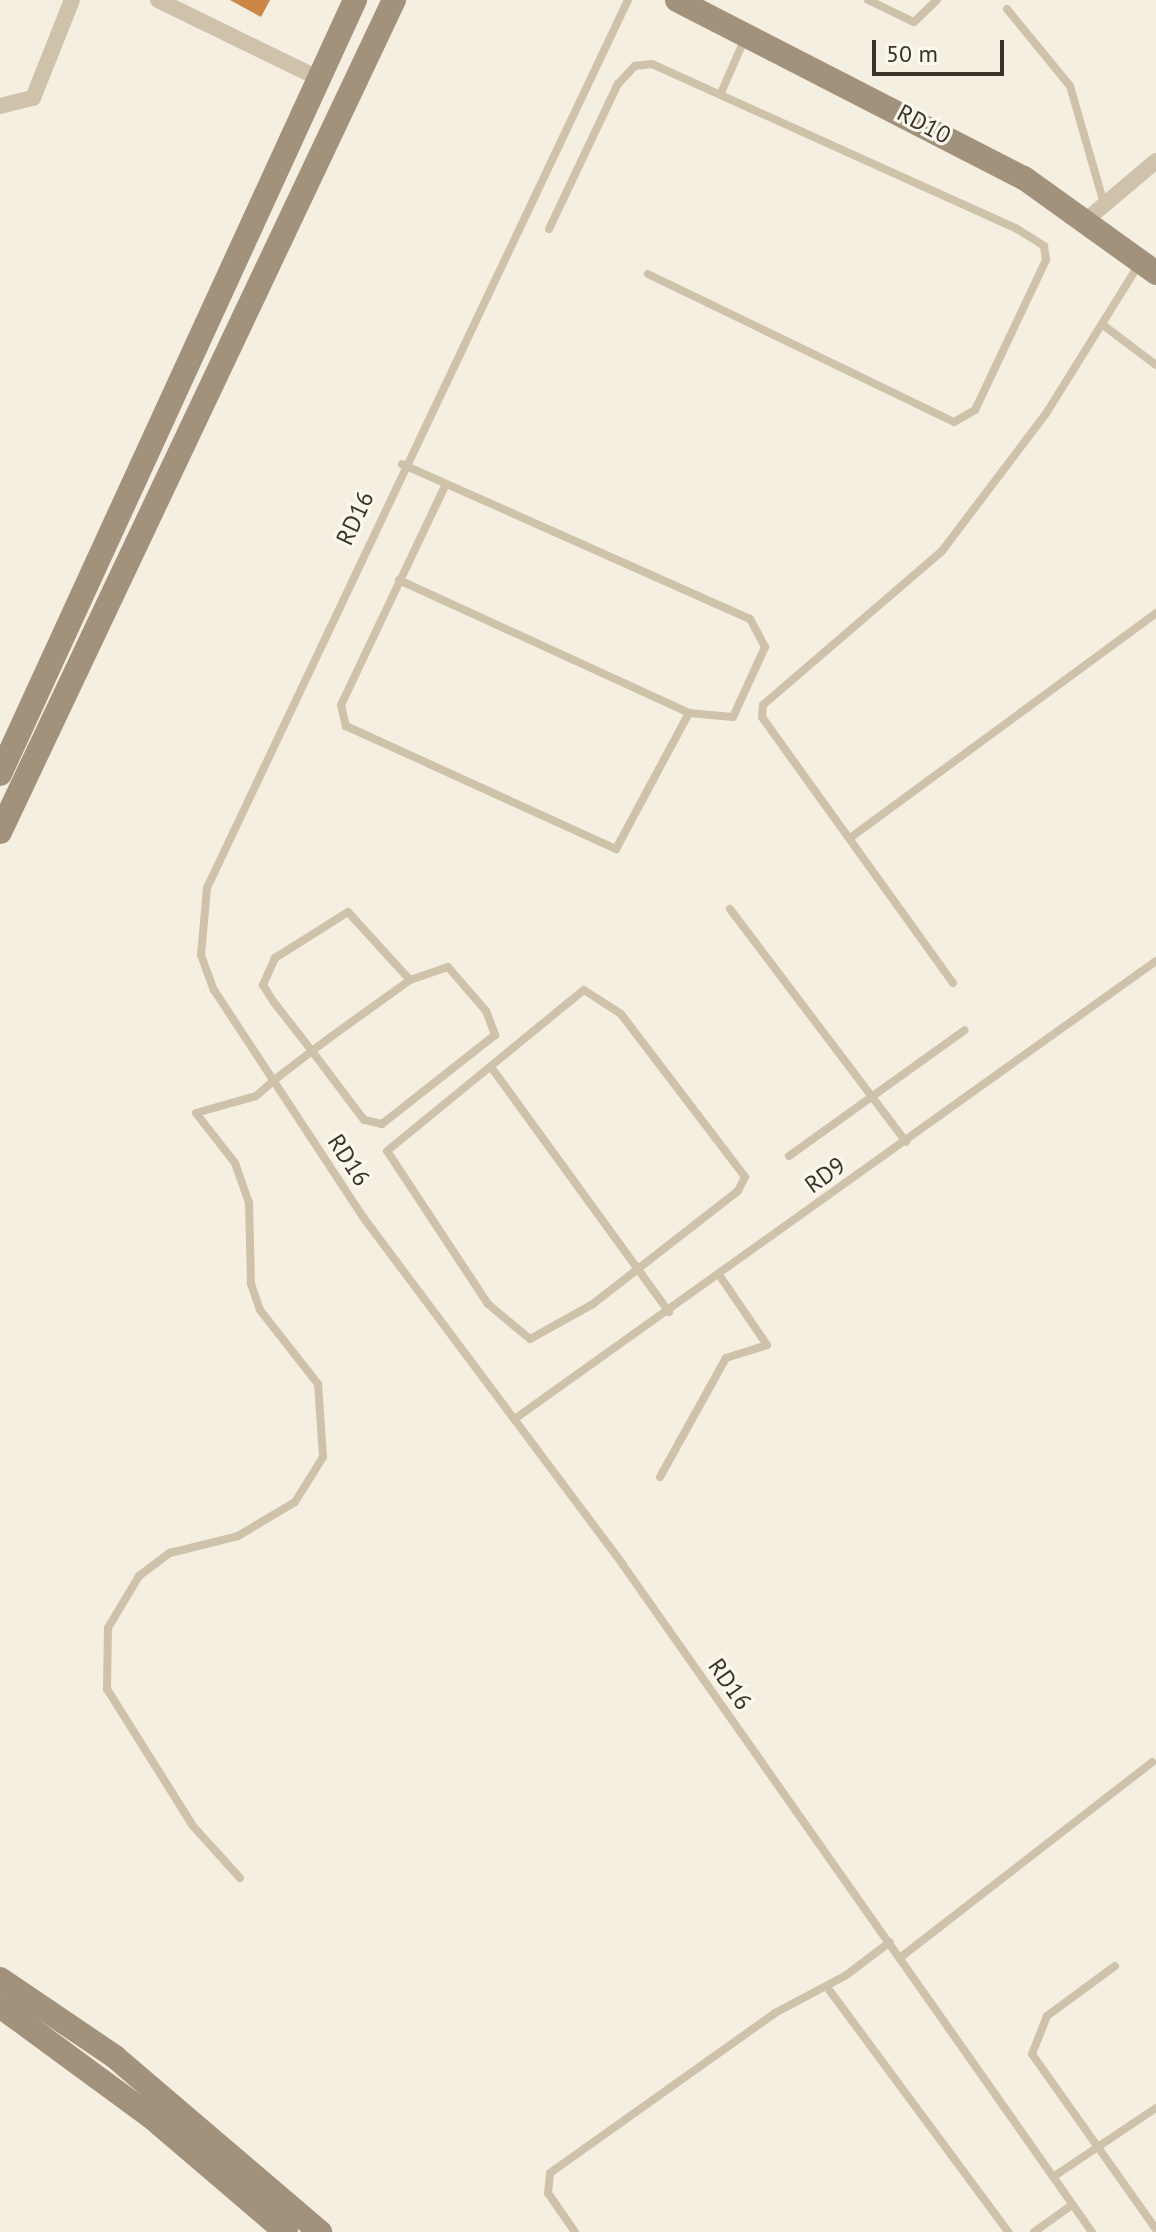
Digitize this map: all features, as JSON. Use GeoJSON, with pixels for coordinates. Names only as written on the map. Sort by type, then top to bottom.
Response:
{"type":"FeatureCollection","features":[{"type":"Feature","properties":{"kind":"main road"},"geometry":{"type":"LineString","coordinates":[[0,774],[355,0]]}},
{"type":"Feature","properties":{"kind":"main road"},"geometry":{"type":"LineString","coordinates":[[0,832],[394,0]]}},
{"type":"Feature","properties":{"kind":"main road","name":"RD10"},"geometry":{"type":"LineString","coordinates":[[677,0],[924,123],[1085,221],[1149,267]]}},
{"type":"Feature","properties":{"kind":"main road"},"geometry":{"type":"LineString","coordinates":[[0,1979],[115,2057],[320,2232]]}},
{"type":"Feature","properties":{"kind":"main road"},"geometry":{"type":"LineString","coordinates":[[0,2006],[150,2116],[276,2229]]}},
{"type":"Feature","properties":{"kind":"street"},"geometry":{"type":"LineString","coordinates":[[0,106],[33,98],[72,0]]}},
{"type":"Feature","properties":{"kind":"street"},"geometry":{"type":"LineString","coordinates":[[158,0],[320,79]]}},
{"type":"Feature","properties":{"kind":"street"},"geometry":{"type":"LineString","coordinates":[[1085,221],[1156,161]]}},
{"type":"Feature","properties":{"kind":"lane","name":"RD16"},"geometry":{"type":"LineString","coordinates":[[628,0],[402,464],[207,888],[199,924],[214,990],[363,1217],[516,1418],[901,1957],[1092,2232]]}},
{"type":"Feature","properties":{"kind":"lane"},"geometry":{"type":"LineString","coordinates":[[868,0],[914,22],[937,0]]}},
{"type":"Feature","properties":{"kind":"lane"},"geometry":{"type":"LineString","coordinates":[[1007,9],[1070,86],[1104,205]]}},
{"type":"Feature","properties":{"kind":"lane"},"geometry":{"type":"LineString","coordinates":[[721,93],[746,37]]}},
{"type":"Feature","properties":{"kind":"lane"},"geometry":{"type":"LineString","coordinates":[[549,229],[604,105],[635,66],[652,64],[1032,237],[1044,246],[1042,277],[975,410],[954,422],[648,274]]}},
{"type":"Feature","properties":{"kind":"lane"},"geometry":{"type":"LineString","coordinates":[[953,983],[762,717],[763,705],[942,551],[1103,325],[1149,267]]}},
{"type":"Feature","properties":{"kind":"lane"},"geometry":{"type":"LineString","coordinates":[[1103,325],[1156,365]]}},
{"type":"Feature","properties":{"kind":"lane"},"geometry":{"type":"LineString","coordinates":[[399,580],[689,713],[722,719],[742,707],[765,647],[750,619],[445,486],[402,464]]}},
{"type":"Feature","properties":{"kind":"lane"},"geometry":{"type":"LineString","coordinates":[[445,486],[341,705],[346,726],[603,847],[623,843],[689,713]]}},
{"type":"Feature","properties":{"kind":"lane"},"geometry":{"type":"LineString","coordinates":[[850,838],[1156,613]]}},
{"type":"Feature","properties":{"kind":"lane"},"geometry":{"type":"LineString","coordinates":[[730,909],[906,1142]]}},
{"type":"Feature","properties":{"kind":"lane"},"geometry":{"type":"LineString","coordinates":[[240,1878],[193,1826],[114,1709],[106,1655],[108,1628],[139,1576],[170,1553],[238,1536],[295,1502],[323,1457],[318,1384],[260,1310],[251,1284],[249,1203],[235,1163],[196,1113],[241,1104],[312,1051],[410,980],[448,967],[495,1026],[486,1049],[372,1126],[312,1051],[263,985],[275,958],[348,912],[410,980]]}},
{"type":"Feature","properties":{"kind":"lane","name":"RD9"},"geometry":{"type":"LineString","coordinates":[[516,1418],[720,1276],[1156,961]]}},
{"type":"Feature","properties":{"kind":"lane"},"geometry":{"type":"LineString","coordinates":[[584,990],[595,992],[621,1014],[745,1177],[738,1191],[642,1266],[530,1339],[488,1304],[387,1151],[491,1067],[584,990]]}},
{"type":"Feature","properties":{"kind":"lane"},"geometry":{"type":"LineString","coordinates":[[789,1156],[965,1030]]}},
{"type":"Feature","properties":{"kind":"lane"},"geometry":{"type":"LineString","coordinates":[[491,1067],[642,1266],[669,1312]]}},
{"type":"Feature","properties":{"kind":"lane"},"geometry":{"type":"LineString","coordinates":[[660,1477],[726,1358],[767,1345],[720,1276]]}},
{"type":"Feature","properties":{"kind":"lane"},"geometry":{"type":"LineString","coordinates":[[901,1957],[1152,1762]]}},
{"type":"Feature","properties":{"kind":"lane"},"geometry":{"type":"LineString","coordinates":[[575,2232],[548,2193],[550,2173],[775,2013],[827,1987],[890,1942]]}},
{"type":"Feature","properties":{"kind":"lane"},"geometry":{"type":"LineString","coordinates":[[1115,1966],[1047,2016],[1031,2043],[1032,2054],[1156,2229]]}},
{"type":"Feature","properties":{"kind":"lane"},"geometry":{"type":"LineString","coordinates":[[827,1987],[1008,2232]]}},
{"type":"Feature","properties":{"kind":"lane"},"geometry":{"type":"LineString","coordinates":[[1053,2177],[1156,2108]]}},
{"type":"Feature","properties":{"kind":"lane"},"geometry":{"type":"LineString","coordinates":[[1034,2232],[1072,2205]]}},
{"type":"Feature","properties":{"kind":"building"},"geometry":{"type":"Polygon","coordinates":[[[230,0],[270,0],[261,17],[230,0]]]}}]}
